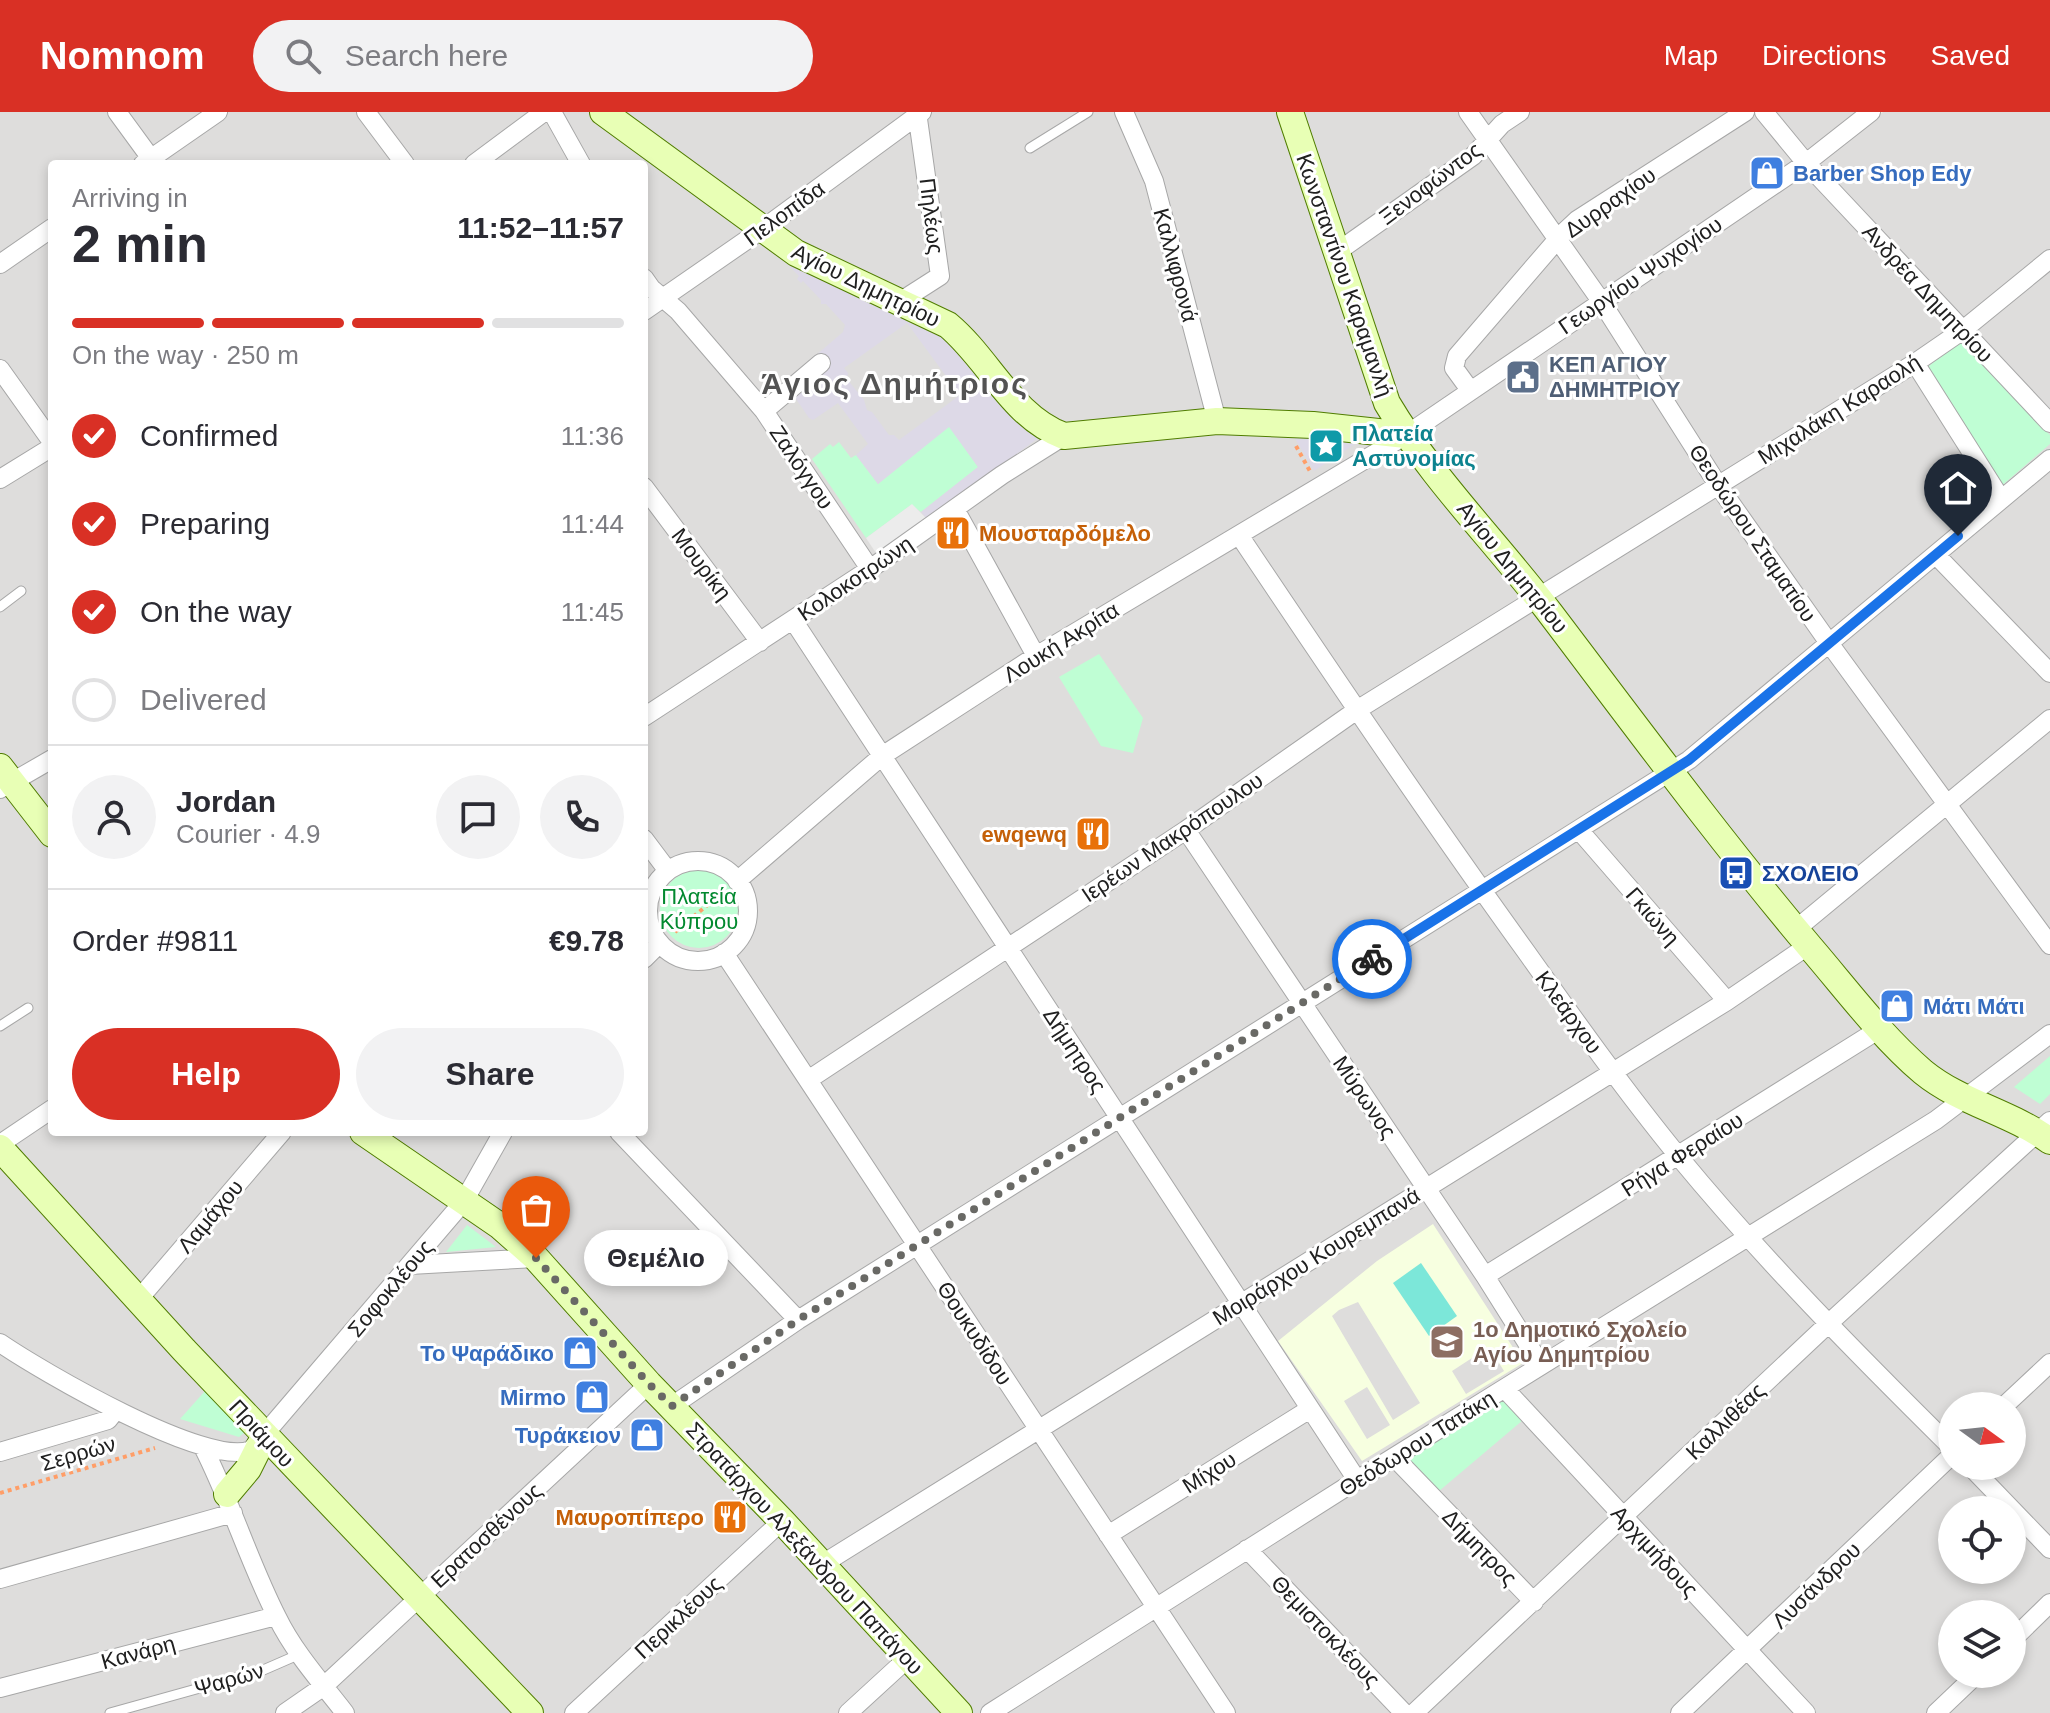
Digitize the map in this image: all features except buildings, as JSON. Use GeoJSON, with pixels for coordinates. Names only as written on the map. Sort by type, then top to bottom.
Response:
{"type":"FeatureCollection","features":[{"type":"Feature","properties":{"kind":"main road","name":"Αγίου Δημητρίου"},"geometry":{"type":"LineString","coordinates":[[603,112],[808,260],[948,325],[966,341],[1027,415],[1037,424],[1064,436]]}},
{"type":"Feature","properties":{"kind":"main road","name":"Κωνσταντίνου Καραμανλή"},"geometry":{"type":"LineString","coordinates":[[1290,112],[1387,403],[1406,435]]}},
{"type":"Feature","properties":{"kind":"main road"},"geometry":{"type":"LineString","coordinates":[[1064,436],[1217,421],[1284,423],[1406,435]]}},
{"type":"Feature","properties":{"kind":"main road","name":"Αγίου Δημητρίου"},"geometry":{"type":"LineString","coordinates":[[1406,435],[1538,597],[1671,772],[1878,1030],[1925,1073],[1950,1091],[2046,1131]]}},
{"type":"Feature","properties":{"kind":"main road"},"geometry":{"type":"LineString","coordinates":[[4,779],[48,829]]}},
{"type":"Feature","properties":{"kind":"main road","name":"Στρατάρχου Αλεξάνδρου Παπάγου"},"geometry":{"type":"LineString","coordinates":[[369,1136],[500,1226],[536,1258],[649,1384],[782,1521],[959,1713]]}},
{"type":"Feature","properties":{"kind":"main road","name":"Πριάμου"},"geometry":{"type":"LineString","coordinates":[[0,1146],[138,1300],[530,1713]]}},
{"type":"Feature","properties":{"kind":"main road"},"geometry":{"type":"LineString","coordinates":[[230,1503],[265,1435]]}},
{"type":"Feature","properties":{"kind":"street"},"geometry":{"type":"LineString","coordinates":[[117,112],[149,160]]}},
{"type":"Feature","properties":{"kind":"street"},"geometry":{"type":"LineString","coordinates":[[153,160],[218,112]]}},
{"type":"Feature","properties":{"kind":"street"},"geometry":{"type":"LineString","coordinates":[[366,112],[402,160]]}},
{"type":"Feature","properties":{"kind":"street"},"geometry":{"type":"LineString","coordinates":[[479,160],[544,112]]}},
{"type":"Feature","properties":{"kind":"street"},"geometry":{"type":"LineString","coordinates":[[552,112],[579,160]]}},
{"type":"Feature","properties":{"kind":"street","name":"Καλλιφρονά"},"geometry":{"type":"LineString","coordinates":[[1124,112],[1154,181],[1217,421]]}},
{"type":"Feature","properties":{"kind":"street","name":"Θεοδώρου Σταματίου"},"geometry":{"type":"LineString","coordinates":[[1468,112],[1601,301],[1718,485],[1829,643],[2050,945]]}},
{"type":"Feature","properties":{"kind":"street","name":"Ξενοφώντος"},"geometry":{"type":"LineString","coordinates":[[1337,252],[1473,156],[1502,124],[1520,112]]}},
{"type":"Feature","properties":{"kind":"street","name":"Δυρραχίου"},"geometry":{"type":"LineString","coordinates":[[1470,390],[1454,368],[1457,356],[1577,220],[1745,112]]}},
{"type":"Feature","properties":{"kind":"street","name":"Ανδρέα Δημητρίου"},"geometry":{"type":"LineString","coordinates":[[1764,112],[1806,163],[2050,423]]}},
{"type":"Feature","properties":{"kind":"street","name":"Γεωργίου Ψυχογίου"},"geometry":{"type":"LineString","coordinates":[[1406,435],[1806,163],[1871,112]]}},
{"type":"Feature","properties":{"kind":"street","name":"Πελοπίδα"},"geometry":{"type":"LineString","coordinates":[[648,308],[764,228],[919,113]]}},
{"type":"Feature","properties":{"kind":"street","name":"Πηλέως"},"geometry":{"type":"LineString","coordinates":[[901,301],[940,276],[919,113]]}},
{"type":"Feature","properties":{"kind":"street"},"geometry":{"type":"LineString","coordinates":[[0,264],[48,231]]}},
{"type":"Feature","properties":{"kind":"street","name":"Μιχαλάκη Καραολή"},"geometry":{"type":"LineString","coordinates":[[1538,597],[1915,363],[1963,330],[2050,259]]}},
{"type":"Feature","properties":{"kind":"street","name":"Ζαλόγγου"},"geometry":{"type":"LineString","coordinates":[[648,284],[764,411],[870,569]]}},
{"type":"Feature","properties":{"kind":"street"},"geometry":{"type":"LineString","coordinates":[[764,411],[821,363]]}},
{"type":"Feature","properties":{"kind":"street"},"geometry":{"type":"LineString","coordinates":[[1915,363],[2001,499]]}},
{"type":"Feature","properties":{"kind":"street"},"geometry":{"type":"LineString","coordinates":[[0,369],[48,438]]}},
{"type":"Feature","properties":{"kind":"street","name":"Λουκή Ακρίτα"},"geometry":{"type":"LineString","coordinates":[[737,881],[882,756],[1036,656],[1406,435]]}},
{"type":"Feature","properties":{"kind":"street","name":"Κολοκοτρώνη"},"geometry":{"type":"LineString","coordinates":[[648,714],[870,569],[955,509],[997,470],[1064,436]]}},
{"type":"Feature","properties":{"kind":"street"},"geometry":{"type":"LineString","coordinates":[[0,479],[48,447]]}},
{"type":"Feature","properties":{"kind":"street"},"geometry":{"type":"LineString","coordinates":[[672,1406],[798,1320],[1689,760],[2050,459]]}},
{"type":"Feature","properties":{"kind":"street","name":"Μουρίκη"},"geometry":{"type":"LineString","coordinates":[[648,492],[760,642]]}},
{"type":"Feature","properties":{"kind":"street"},"geometry":{"type":"LineString","coordinates":[[955,509],[1036,656]]}},
{"type":"Feature","properties":{"kind":"street","name":"Κλεάρχου"},"geometry":{"type":"LineString","coordinates":[[1239,535],[1482,891],[1612,1072],[1747,1237],[1828,1324],[1938,1434]]}},
{"type":"Feature","properties":{"kind":"street"},"geometry":{"type":"LineString","coordinates":[[1936,555],[2050,673]]}},
{"type":"Feature","properties":{"kind":"street","name":"Ιερέων Μακρόπουλου"},"geometry":{"type":"LineString","coordinates":[[808,1080],[1186,830],[1357,710],[1538,597]]}},
{"type":"Feature","properties":{"kind":"street","name":"Δήμητρος"},"geometry":{"type":"LineString","coordinates":[[793,620],[1357,1480]]}},
{"type":"Feature","properties":{"kind":"street","name":"Μοιράρχου Κουρεμπανά"},"geometry":{"type":"LineString","coordinates":[[821,1565],[1727,1001],[1802,937],[1946,803],[2050,719]]}},
{"type":"Feature","properties":{"kind":"street"},"geometry":{"type":"LineString","coordinates":[[4,779],[48,761]]}},
{"type":"Feature","properties":{"kind":"street","name":"Μύρωνος"},"geometry":{"type":"LineString","coordinates":[[1186,830],[1485,1276],[1541,1365]]}},
{"type":"Feature","properties":{"kind":"street","name":"Γκιώνη"},"geometry":{"type":"LineString","coordinates":[[1579,830],[1727,1001]]}},
{"type":"Feature","properties":{"kind":"street"},"geometry":{"type":"LineString","coordinates":[[648,844],[668,871]]}},
{"type":"Feature","properties":{"kind":"street"},"geometry":{"type":"LineString","coordinates":[[705,862],[721,867],[737,881],[746,900],[746,921],[740,936],[724,953],[704,960],[692,960],[674,955],[660,943],[650,926],[648,906],[654,886],[668,871],[683,863],[705,862]]}},
{"type":"Feature","properties":{"kind":"street"},"geometry":{"type":"LineString","coordinates":[[648,955],[660,943]]}},
{"type":"Feature","properties":{"kind":"street","name":"Θουκυδίδου"},"geometry":{"type":"LineString","coordinates":[[724,953],[1226,1713]]}},
{"type":"Feature","properties":{"kind":"street","name":"Ρήγα Φεραίου"},"geometry":{"type":"LineString","coordinates":[[1485,1276],[1878,1030]]}},
{"type":"Feature","properties":{"kind":"street","name":"Θεόδωρου Τατάκη"},"geometry":{"type":"LineString","coordinates":[[990,1713],[1357,1480],[1936,1120],[2050,1034]]}},
{"type":"Feature","properties":{"kind":"street"},"geometry":{"type":"LineString","coordinates":[[0,1146],[48,1112]]}},
{"type":"Feature","properties":{"kind":"street","name":"Καλλιθέας"},"geometry":{"type":"LineString","coordinates":[[1414,1713],[1828,1324],[2046,1131]]}},
{"type":"Feature","properties":{"kind":"street","name":"Λαμάχου"},"geometry":{"type":"LineString","coordinates":[[138,1300],[279,1136]]}},
{"type":"Feature","properties":{"kind":"street","name":"Σοφοκλέους"},"geometry":{"type":"LineString","coordinates":[[265,1435],[464,1201],[501,1136]]}},
{"type":"Feature","properties":{"kind":"street"},"geometry":{"type":"LineString","coordinates":[[623,1136],[798,1320]]}},
{"type":"Feature","properties":{"kind":"street"},"geometry":{"type":"LineString","coordinates":[[410,1265],[536,1258]]}},
{"type":"Feature","properties":{"kind":"street"},"geometry":{"type":"LineString","coordinates":[[2,1346],[116,1410],[203,1447],[226,1453],[243,1453],[251,1450],[265,1435]]}},
{"type":"Feature","properties":{"kind":"street"},"geometry":{"type":"LineString","coordinates":[[2019,1392],[2050,1363]]}},
{"type":"Feature","properties":{"kind":"street","name":"Ερατοσθένους"},"geometry":{"type":"LineString","coordinates":[[285,1713],[324,1686],[649,1384]]}},
{"type":"Feature","properties":{"kind":"street","name":"Αρχιμήδους"},"geometry":{"type":"LineString","coordinates":[[1505,1389],[1806,1713]]}},
{"type":"Feature","properties":{"kind":"street","name":"Μίχου"},"geometry":{"type":"LineString","coordinates":[[1108,1535],[1310,1409]]}},
{"type":"Feature","properties":{"kind":"street"},"geometry":{"type":"LineString","coordinates":[[0,1452],[108,1420],[116,1410]]}},
{"type":"Feature","properties":{"kind":"street"},"geometry":{"type":"LineString","coordinates":[[203,1447],[230,1503],[276,1616],[300,1654],[345,1713]]}},
{"type":"Feature","properties":{"kind":"street","name":"Δήμητρος"},"geometry":{"type":"LineString","coordinates":[[1394,1457],[1534,1602]]}},
{"type":"Feature","properties":{"kind":"street","name":"Λυσάνδρου"},"geometry":{"type":"LineString","coordinates":[[1680,1713],[1938,1468]]}},
{"type":"Feature","properties":{"kind":"street"},"geometry":{"type":"LineString","coordinates":[[1983,1480],[2050,1549]]}},
{"type":"Feature","properties":{"kind":"street"},"geometry":{"type":"LineString","coordinates":[[0,1579],[230,1503]]}},
{"type":"Feature","properties":{"kind":"street","name":"Περικλέους"},"geometry":{"type":"LineString","coordinates":[[574,1713],[782,1521]]}},
{"type":"Feature","properties":{"kind":"street","name":"Θεμιστοκλέους"},"geometry":{"type":"LineString","coordinates":[[1247,1549],[1404,1713]]}},
{"type":"Feature","properties":{"kind":"street"},"geometry":{"type":"LineString","coordinates":[[2026,1626],[2050,1603]]}},
{"type":"Feature","properties":{"kind":"street","name":"Κανάρη"},"geometry":{"type":"LineString","coordinates":[[0,1688],[276,1616]]}},
{"type":"Feature","properties":{"kind":"street"},"geometry":{"type":"LineString","coordinates":[[848,1713],[908,1658]]}},
{"type":"Feature","properties":{"kind":"street"},"geometry":{"type":"LineString","coordinates":[[1936,1713],[1962,1688]]}},
{"type":"Feature","properties":{"kind":"lane"},"geometry":{"type":"LineString","coordinates":[[1030,148],[1088,112]]}},
{"type":"Feature","properties":{"kind":"lane"},"geometry":{"type":"LineString","coordinates":[[0,607],[21,591]]}},
{"type":"Feature","properties":{"kind":"lane"},"geometry":{"type":"LineString","coordinates":[[0,1026],[28,1008]]}},
{"type":"Feature","properties":{"kind":"lane","name":"Ψαρών"},"geometry":{"type":"LineString","coordinates":[[110,1713],[261,1671],[300,1654]]}},
{"type":"Feature","properties":{"kind":"path"},"geometry":{"type":"LineString","coordinates":[[1284,423],[1319,487]]}},
{"type":"Feature","properties":{"kind":"path"},"geometry":{"type":"LineString","coordinates":[[660,943],[737,881]]}},
{"type":"Feature","properties":{"kind":"path","name":"Σερρών"},"geometry":{"type":"LineString","coordinates":[[0,1493],[165,1446]]}},
{"type":"Feature","properties":{"kind":"shaded area"},"geometry":{"type":"Polygon","coordinates":[[[0,112],[1861,112],[1799,177],[1883,112],[2050,112],[2050,1713],[0,1713],[0,112]]]}},
{"type":"Feature","properties":{"kind":"shaded area"},"geometry":{"type":"Polygon","coordinates":[[[796,262],[936,326],[1045,433],[928,520],[921,512],[978,467],[949,427],[878,484],[856,455],[868,444],[838,403],[813,420],[809,418],[794,396],[821,363],[815,356],[843,332],[845,325],[826,304],[821,304],[821,300],[803,281],[801,283],[797,279],[799,276],[791,268],[796,262]],[[907,323],[844,368],[848,373],[847,379],[864,400],[867,410],[872,412],[889,435],[899,440],[960,395],[907,323]]]}},
{"type":"Feature","properties":{"kind":"shaded area","name":"Πλατεία Αστυνομίας"},"geometry":{"type":"Polygon","coordinates":[[[1289,428],[1361,440],[1314,471],[1289,428]]]}},
{"type":"Feature","properties":{"kind":"shaded area"},"geometry":{"type":"Polygon","coordinates":[[[912,504],[928,520],[878,556],[866,538],[912,504]]]}},
{"type":"Feature","properties":{"kind":"shaded area","name":"1ο Δημοτικό Σχολείο Αγίου Δημητρίου"},"geometry":{"type":"Polygon","coordinates":[[[1433,1224],[1523,1363],[1362,1461],[1278,1341],[1377,1261],[1433,1224]],[[1358,1302],[1332,1316],[1393,1420],[1420,1403],[1358,1302]],[[1489,1347],[1452,1371],[1466,1394],[1504,1371],[1489,1347]],[[1367,1387],[1344,1401],[1367,1439],[1390,1425],[1367,1387]]]}},
{"type":"Feature","properties":{"kind":"shaded area"},"geometry":{"type":"Polygon","coordinates":[[[1421,1263],[1457,1316],[1429,1336],[1393,1283],[1421,1263]]]}},
{"type":"Feature","properties":{"kind":"green space"},"geometry":{"type":"Polygon","coordinates":[[[1960,342],[2050,435],[2050,444],[1999,488],[1925,369],[1960,342]]]}},
{"type":"Feature","properties":{"kind":"green space"},"geometry":{"type":"Polygon","coordinates":[[[949,426],[978,467],[921,512],[911,505],[866,538],[812,459],[830,444],[833,447],[839,442],[851,458],[856,455],[878,484],[949,426]]]}},
{"type":"Feature","properties":{"kind":"green space"},"geometry":{"type":"Polygon","coordinates":[[[1099,654],[1143,718],[1133,753],[1101,746],[1059,677],[1099,654]]]}},
{"type":"Feature","properties":{"kind":"green space","name":"Πλατεία Κύπρου"},"geometry":{"type":"Polygon","coordinates":[[[699,870],[714,873],[727,881],[735,894],[738,909],[735,924],[727,937],[714,945],[699,948],[684,945],[671,937],[663,924],[660,909],[663,894],[671,881],[684,873],[699,870]]]}},
{"type":"Feature","properties":{"kind":"green space"},"geometry":{"type":"Polygon","coordinates":[[[2050,1056],[2050,1094],[2040,1104],[2014,1087],[2050,1056]]]}},
{"type":"Feature","properties":{"kind":"green space"},"geometry":{"type":"Polygon","coordinates":[[[467,1225],[496,1247],[446,1252],[467,1225]]]}},
{"type":"Feature","properties":{"kind":"green space"},"geometry":{"type":"Polygon","coordinates":[[[1505,1389],[1529,1415],[1432,1497],[1394,1457],[1505,1389]]]}},
{"type":"Feature","properties":{"kind":"green space"},"geometry":{"type":"Polygon","coordinates":[[[205,1391],[243,1428],[244,1433],[239,1437],[180,1419],[205,1391]]]}},
{"type":"Feature","properties":{"kind":"way so far"},"geometry":{"type":"LineString","coordinates":[[536,1258],[672,1406],[798,1320],[1372,959]]}},
{"type":"Feature","properties":{"kind":"place","name":"Barber Shop Edy"},"geometry":{"type":"Point","coordinates":[1767,173]}},
{"type":"Feature","properties":{"kind":"place","name":"ΚΕΠ ΑΓΙΟΥ ΔΗΜΗΤΡΙΟΥ"},"geometry":{"type":"Point","coordinates":[1523,377]}},
{"type":"Feature","properties":{"kind":"place","name":"Πλατεία Αστυνομίας"},"geometry":{"type":"Point","coordinates":[1326,446]}},
{"type":"Feature","properties":{"kind":"place","name":"Μουσταρδόμελο"},"geometry":{"type":"Point","coordinates":[953,533]}},
{"type":"Feature","properties":{"kind":"place","name":"ewqewq"},"geometry":{"type":"Point","coordinates":[1093,834]}},
{"type":"Feature","properties":{"kind":"place","name":"ΣΧΟΛΕΙΟ"},"geometry":{"type":"Point","coordinates":[1736,873]}},
{"type":"Feature","properties":{"kind":"place","name":"Μάτι Μάτι"},"geometry":{"type":"Point","coordinates":[1897,1006]}},
{"type":"Feature","properties":{"kind":"place","name":"Θεμέλιο"},"geometry":{"type":"Point","coordinates":[536,1258]}},
{"type":"Feature","properties":{"kind":"place","name":"1ο Δημοτικό Σχολείο Αγίου Δημητρίου"},"geometry":{"type":"Point","coordinates":[1447,1342]}},
{"type":"Feature","properties":{"kind":"place","name":"Το Ψαράδικο"},"geometry":{"type":"Point","coordinates":[580,1353]}},
{"type":"Feature","properties":{"kind":"place","name":"Mirmo"},"geometry":{"type":"Point","coordinates":[592,1397]}},
{"type":"Feature","properties":{"kind":"place","name":"Τυράκειον"},"geometry":{"type":"Point","coordinates":[647,1435]}},
{"type":"Feature","properties":{"kind":"place","name":"Μαυροπίπερο"},"geometry":{"type":"Point","coordinates":[730,1517]}},
{"type":"Feature","properties":{"kind":"district","name":"Άγιος Δημήτριος"},"geometry":{"type":"Point","coordinates":[895,384]}},
{"type":"Feature","properties":{"kind":"route"},"geometry":{"type":"LineString","coordinates":[[1372,959],[1689,760],[1958,536]]}}]}
